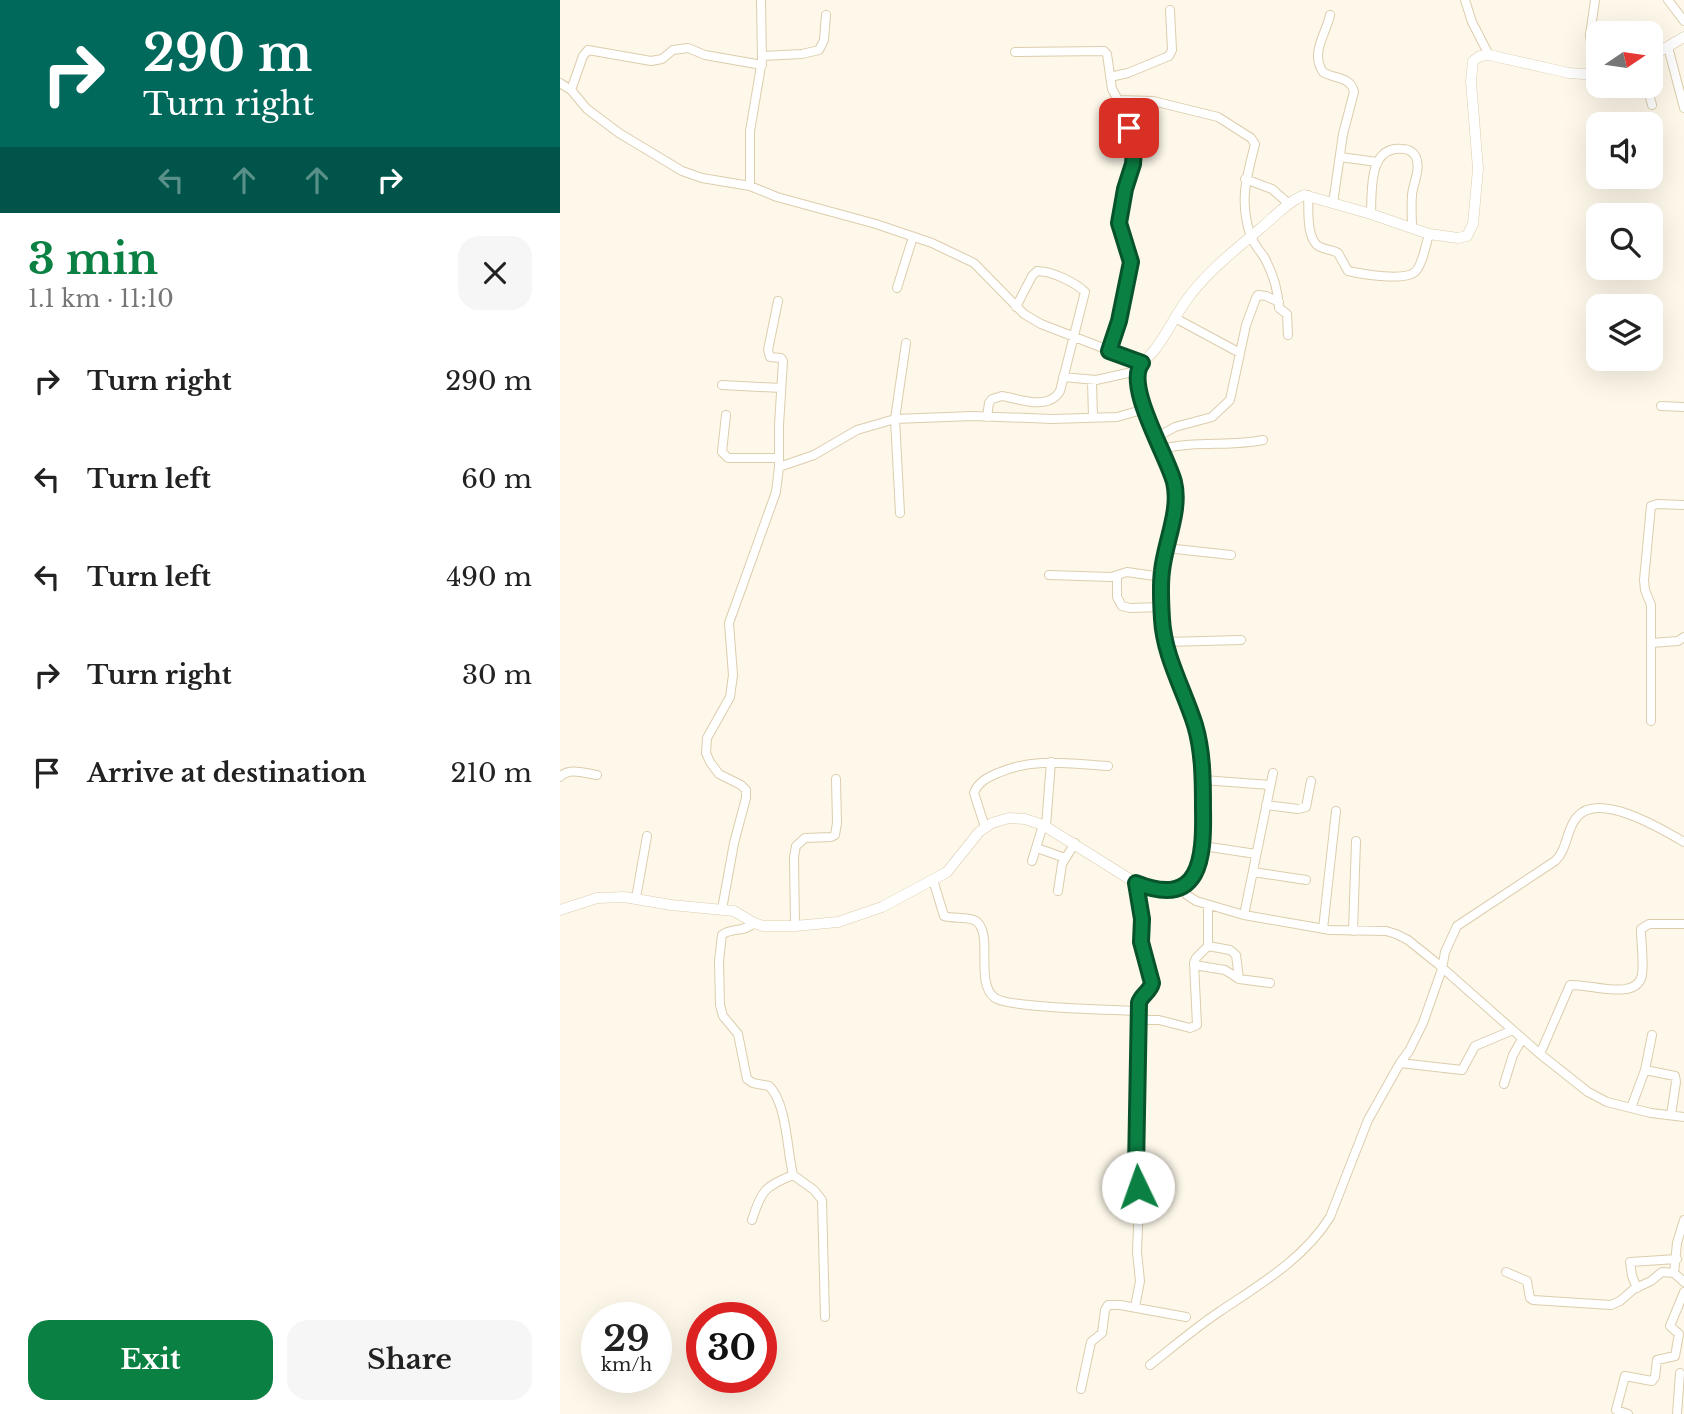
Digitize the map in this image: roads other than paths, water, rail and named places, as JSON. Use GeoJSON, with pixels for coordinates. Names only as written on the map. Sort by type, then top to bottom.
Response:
{"type":"FeatureCollection","features":[{"type":"Feature","properties":{"kind":"street"},"geometry":{"type":"LineString","coordinates":[[750,186],[750,131],[762,61],[761,0]]}},
{"type":"Feature","properties":{"kind":"street"},"geometry":{"type":"LineString","coordinates":[[1465,0],[1489,55]]}},
{"type":"Feature","properties":{"kind":"street"},"geometry":{"type":"LineString","coordinates":[[1592,21],[1595,0]]}},
{"type":"Feature","properties":{"kind":"street"},"geometry":{"type":"LineString","coordinates":[[1668,0],[1684,21]]}},
{"type":"Feature","properties":{"kind":"street"},"geometry":{"type":"LineString","coordinates":[[1110,77],[1128,73],[1169,55],[1172,50],[1170,10]]}},
{"type":"Feature","properties":{"kind":"street"},"geometry":{"type":"LineString","coordinates":[[571,90],[583,56],[588,50],[651,61],[662,59],[682,47],[705,55],[762,61],[819,50],[824,40],[826,15]]}},
{"type":"Feature","properties":{"kind":"street"},"geometry":{"type":"LineString","coordinates":[[1330,15],[1318,50],[1320,69],[1327,75],[1349,82],[1353,85],[1354,92],[1333,203]]}},
{"type":"Feature","properties":{"kind":"street"},"geometry":{"type":"LineString","coordinates":[[1663,50],[1684,37]]}},
{"type":"Feature","properties":{"kind":"street"},"geometry":{"type":"LineString","coordinates":[[1668,47],[1684,108]]}},
{"type":"Feature","properties":{"kind":"street"},"geometry":{"type":"LineString","coordinates":[[1015,52],[1104,51],[1107,54],[1112,89],[1118,100],[1153,101],[1218,117],[1251,138],[1255,144],[1245,180],[1245,201],[1251,237],[1268,266],[1279,295],[1279,308],[1288,317],[1288,335]]}},
{"type":"Feature","properties":{"kind":"street"},"geometry":{"type":"LineString","coordinates":[[560,910],[612,896],[722,909],[740,913],[754,923],[774,927],[838,922],[882,907],[933,880],[951,869],[960,854],[985,827],[1009,818],[1045,825],[1136,883],[1161,890],[1182,888],[1193,878],[1202,858],[1203,780],[1195,725],[1166,642],[1162,607],[1162,577],[1176,499],[1174,482],[1136,381],[1139,367],[1157,347],[1193,292],[1289,204],[1308,194],[1429,234],[1458,238],[1471,232],[1478,169],[1472,68],[1477,57],[1489,55],[1586,74]]}},
{"type":"Feature","properties":{"kind":"street"},"geometry":{"type":"LineString","coordinates":[[560,83],[571,90],[587,109],[682,171],[702,178],[750,186],[777,197],[913,237],[958,254],[974,263],[1016,307],[1041,324],[1109,351],[1139,367]]}},
{"type":"Feature","properties":{"kind":"street"},"geometry":{"type":"LineString","coordinates":[[1650,98],[1652,105]]}},
{"type":"Feature","properties":{"kind":"street"},"geometry":{"type":"LineString","coordinates":[[1109,351],[1119,321],[1131,262],[1119,223],[1133,164],[1134,150],[1129,128],[1135,100]]}},
{"type":"Feature","properties":{"kind":"street"},"geometry":{"type":"LineString","coordinates":[[1371,214],[1377,162],[1386,152],[1399,148],[1409,150],[1416,158],[1417,171],[1412,193],[1412,228]]}},
{"type":"Feature","properties":{"kind":"street"},"geometry":{"type":"LineString","coordinates":[[1340,157],[1377,162]]}},
{"type":"Feature","properties":{"kind":"street"},"geometry":{"type":"LineString","coordinates":[[1245,180],[1272,189],[1289,204]]}},
{"type":"Feature","properties":{"kind":"street"},"geometry":{"type":"LineString","coordinates":[[1308,194],[1314,242],[1338,253],[1348,271],[1404,277],[1413,274],[1417,270],[1429,234]]}},
{"type":"Feature","properties":{"kind":"street"},"geometry":{"type":"LineString","coordinates":[[897,288],[913,237]]}},
{"type":"Feature","properties":{"kind":"street"},"geometry":{"type":"LineString","coordinates":[[987,417],[989,403],[996,397],[1036,402],[1052,400],[1060,391],[1072,337],[1085,298],[1084,290],[1047,272],[1037,271],[1016,307]]}},
{"type":"Feature","properties":{"kind":"street"},"geometry":{"type":"LineString","coordinates":[[1157,437],[1175,427],[1206,419],[1221,411],[1232,396],[1246,325],[1256,298],[1262,295],[1279,302]]}},
{"type":"Feature","properties":{"kind":"street"},"geometry":{"type":"LineString","coordinates":[[722,909],[746,790],[719,774],[710,762],[706,753],[707,738],[730,697],[733,675],[729,623],[776,492],[783,361],[768,354],[778,301]]}},
{"type":"Feature","properties":{"kind":"street"},"geometry":{"type":"LineString","coordinates":[[1175,318],[1240,353]]}},
{"type":"Feature","properties":{"kind":"street"},"geometry":{"type":"LineString","coordinates":[[900,513],[895,418],[906,343]]}},
{"type":"Feature","properties":{"kind":"street"},"geometry":{"type":"LineString","coordinates":[[1063,377],[1092,380],[1139,367]]}},
{"type":"Feature","properties":{"kind":"street"},"geometry":{"type":"LineString","coordinates":[[1092,380],[1093,417]]}},
{"type":"Feature","properties":{"kind":"street"},"geometry":{"type":"LineString","coordinates":[[722,385],[781,388]]}},
{"type":"Feature","properties":{"kind":"street"},"geometry":{"type":"LineString","coordinates":[[1052,400],[1054,419]]}},
{"type":"Feature","properties":{"kind":"street"},"geometry":{"type":"LineString","coordinates":[[1661,406],[1684,407]]}},
{"type":"Feature","properties":{"kind":"street"},"geometry":{"type":"LineString","coordinates":[[726,415],[723,456],[779,463],[814,455],[857,430],[895,418],[1054,419],[1124,416],[1145,409]]}},
{"type":"Feature","properties":{"kind":"street"},"geometry":{"type":"LineString","coordinates":[[1162,449],[1192,444],[1264,440]]}},
{"type":"Feature","properties":{"kind":"street"},"geometry":{"type":"LineString","coordinates":[[1651,721],[1651,605],[1644,579],[1651,506],[1684,505]]}},
{"type":"Feature","properties":{"kind":"street"},"geometry":{"type":"LineString","coordinates":[[1166,548],[1231,555]]}},
{"type":"Feature","properties":{"kind":"street"},"geometry":{"type":"LineString","coordinates":[[1049,575],[1117,576],[1127,572],[1162,577]]}},
{"type":"Feature","properties":{"kind":"street"},"geometry":{"type":"LineString","coordinates":[[1117,576],[1117,597],[1122,606],[1162,607]]}},
{"type":"Feature","properties":{"kind":"street"},"geometry":{"type":"LineString","coordinates":[[1651,643],[1678,641],[1684,637]]}},
{"type":"Feature","properties":{"kind":"street"},"geometry":{"type":"LineString","coordinates":[[1166,642],[1241,640]]}},
{"type":"Feature","properties":{"kind":"street"},"geometry":{"type":"LineString","coordinates":[[1032,861],[1045,825],[1051,762]]}},
{"type":"Feature","properties":{"kind":"street"},"geometry":{"type":"LineString","coordinates":[[985,827],[974,793],[978,785],[989,777],[1019,765],[1051,762],[1108,766]]}},
{"type":"Feature","properties":{"kind":"street"},"geometry":{"type":"LineString","coordinates":[[560,778],[564,772],[573,771],[597,775]]}},
{"type":"Feature","properties":{"kind":"street"},"geometry":{"type":"LineString","coordinates":[[1244,915],[1273,773]]}},
{"type":"Feature","properties":{"kind":"street"},"geometry":{"type":"LineString","coordinates":[[796,926],[796,846],[805,838],[835,835],[836,779]]}},
{"type":"Feature","properties":{"kind":"street"},"geometry":{"type":"LineString","coordinates":[[1203,780],[1270,785]]}},
{"type":"Feature","properties":{"kind":"street"},"geometry":{"type":"LineString","coordinates":[[1266,805],[1303,808],[1307,805],[1311,781]]}},
{"type":"Feature","properties":{"kind":"street"},"geometry":{"type":"LineString","coordinates":[[1150,1365],[1217,1313],[1255,1289],[1302,1251],[1322,1230],[1330,1217],[1368,1120],[1423,1023],[1437,964],[1457,926],[1555,861],[1563,849],[1575,818],[1580,813],[1604,807],[1638,819],[1684,842]]}},
{"type":"Feature","properties":{"kind":"street"},"geometry":{"type":"LineString","coordinates":[[1323,929],[1336,811]]}},
{"type":"Feature","properties":{"kind":"street"},"geometry":{"type":"LineString","coordinates":[[636,898],[647,835]]}},
{"type":"Feature","properties":{"kind":"street"},"geometry":{"type":"LineString","coordinates":[[1353,931],[1356,841]]}},
{"type":"Feature","properties":{"kind":"street"},"geometry":{"type":"LineString","coordinates":[[1058,891],[1060,870],[1075,844]]}},
{"type":"Feature","properties":{"kind":"street"},"geometry":{"type":"LineString","coordinates":[[1203,846],[1256,854]]}},
{"type":"Feature","properties":{"kind":"street"},"geometry":{"type":"LineString","coordinates":[[1037,848],[1065,858]]}},
{"type":"Feature","properties":{"kind":"street"},"geometry":{"type":"LineString","coordinates":[[1253,872],[1306,880]]}},
{"type":"Feature","properties":{"kind":"street"},"geometry":{"type":"LineString","coordinates":[[933,880],[944,916],[973,920],[979,925],[984,948],[985,976],[989,990],[995,998],[1034,1006],[1139,1016],[1190,1028],[1196,1027],[1198,1018],[1194,965],[1196,958],[1208,946],[1208,905]]}},
{"type":"Feature","properties":{"kind":"street"},"geometry":{"type":"LineString","coordinates":[[1135,1307],[1140,1281],[1136,1168],[1139,1016],[1141,997],[1151,988],[1152,983],[1141,942],[1142,919],[1136,883]]}},
{"type":"Feature","properties":{"kind":"street"},"geometry":{"type":"LineString","coordinates":[[1182,888],[1196,901],[1244,915],[1323,929],[1386,931],[1396,934],[1408,940],[1522,1039],[1588,1091],[1606,1102],[1684,1117]]}},
{"type":"Feature","properties":{"kind":"street"},"geometry":{"type":"LineString","coordinates":[[754,923],[743,931],[722,935],[719,961],[720,1004],[723,1016],[738,1034],[747,1079],[769,1086],[775,1093],[785,1128],[793,1175],[814,1190],[822,1200],[825,1317]]}},
{"type":"Feature","properties":{"kind":"street"},"geometry":{"type":"LineString","coordinates":[[1540,1054],[1570,985],[1610,989],[1635,986],[1642,976],[1641,929],[1649,924],[1684,924]]}},
{"type":"Feature","properties":{"kind":"street"},"geometry":{"type":"LineString","coordinates":[[1208,946],[1234,953],[1238,960],[1239,979]]}},
{"type":"Feature","properties":{"kind":"street"},"geometry":{"type":"LineString","coordinates":[[1194,965],[1225,970],[1239,979],[1269,983]]}},
{"type":"Feature","properties":{"kind":"street"},"geometry":{"type":"LineString","coordinates":[[1400,1063],[1462,1070],[1475,1046],[1513,1030]]}},
{"type":"Feature","properties":{"kind":"street"},"geometry":{"type":"LineString","coordinates":[[1631,1108],[1645,1070],[1652,1035]]}},
{"type":"Feature","properties":{"kind":"street"},"geometry":{"type":"LineString","coordinates":[[1504,1084],[1513,1055],[1522,1039]]}},
{"type":"Feature","properties":{"kind":"street"},"geometry":{"type":"LineString","coordinates":[[1645,1070],[1675,1076],[1671,1115]]}},
{"type":"Feature","properties":{"kind":"street"},"geometry":{"type":"LineString","coordinates":[[752,1220],[764,1189],[793,1175]]}},
{"type":"Feature","properties":{"kind":"street"},"geometry":{"type":"LineString","coordinates":[[1674,1273],[1677,1243],[1684,1220]]}},
{"type":"Feature","properties":{"kind":"street"},"geometry":{"type":"LineString","coordinates":[[1637,1288],[1630,1262],[1677,1259]]}},
{"type":"Feature","properties":{"kind":"street"},"geometry":{"type":"LineString","coordinates":[[1506,1272],[1527,1281],[1530,1298],[1533,1300],[1611,1305],[1651,1281],[1658,1273],[1674,1273],[1684,1282]]}},
{"type":"Feature","properties":{"kind":"street"},"geometry":{"type":"LineString","coordinates":[[1628,1414],[1616,1410],[1625,1377],[1652,1381],[1657,1360],[1675,1356],[1679,1334],[1670,1327],[1684,1292]]}},
{"type":"Feature","properties":{"kind":"street"},"geometry":{"type":"LineString","coordinates":[[1081,1389],[1091,1342],[1102,1333],[1106,1307],[1117,1304],[1186,1317]]}},
{"type":"Feature","properties":{"kind":"street"},"geometry":{"type":"LineString","coordinates":[[1677,1414],[1681,1373]]}}]}
